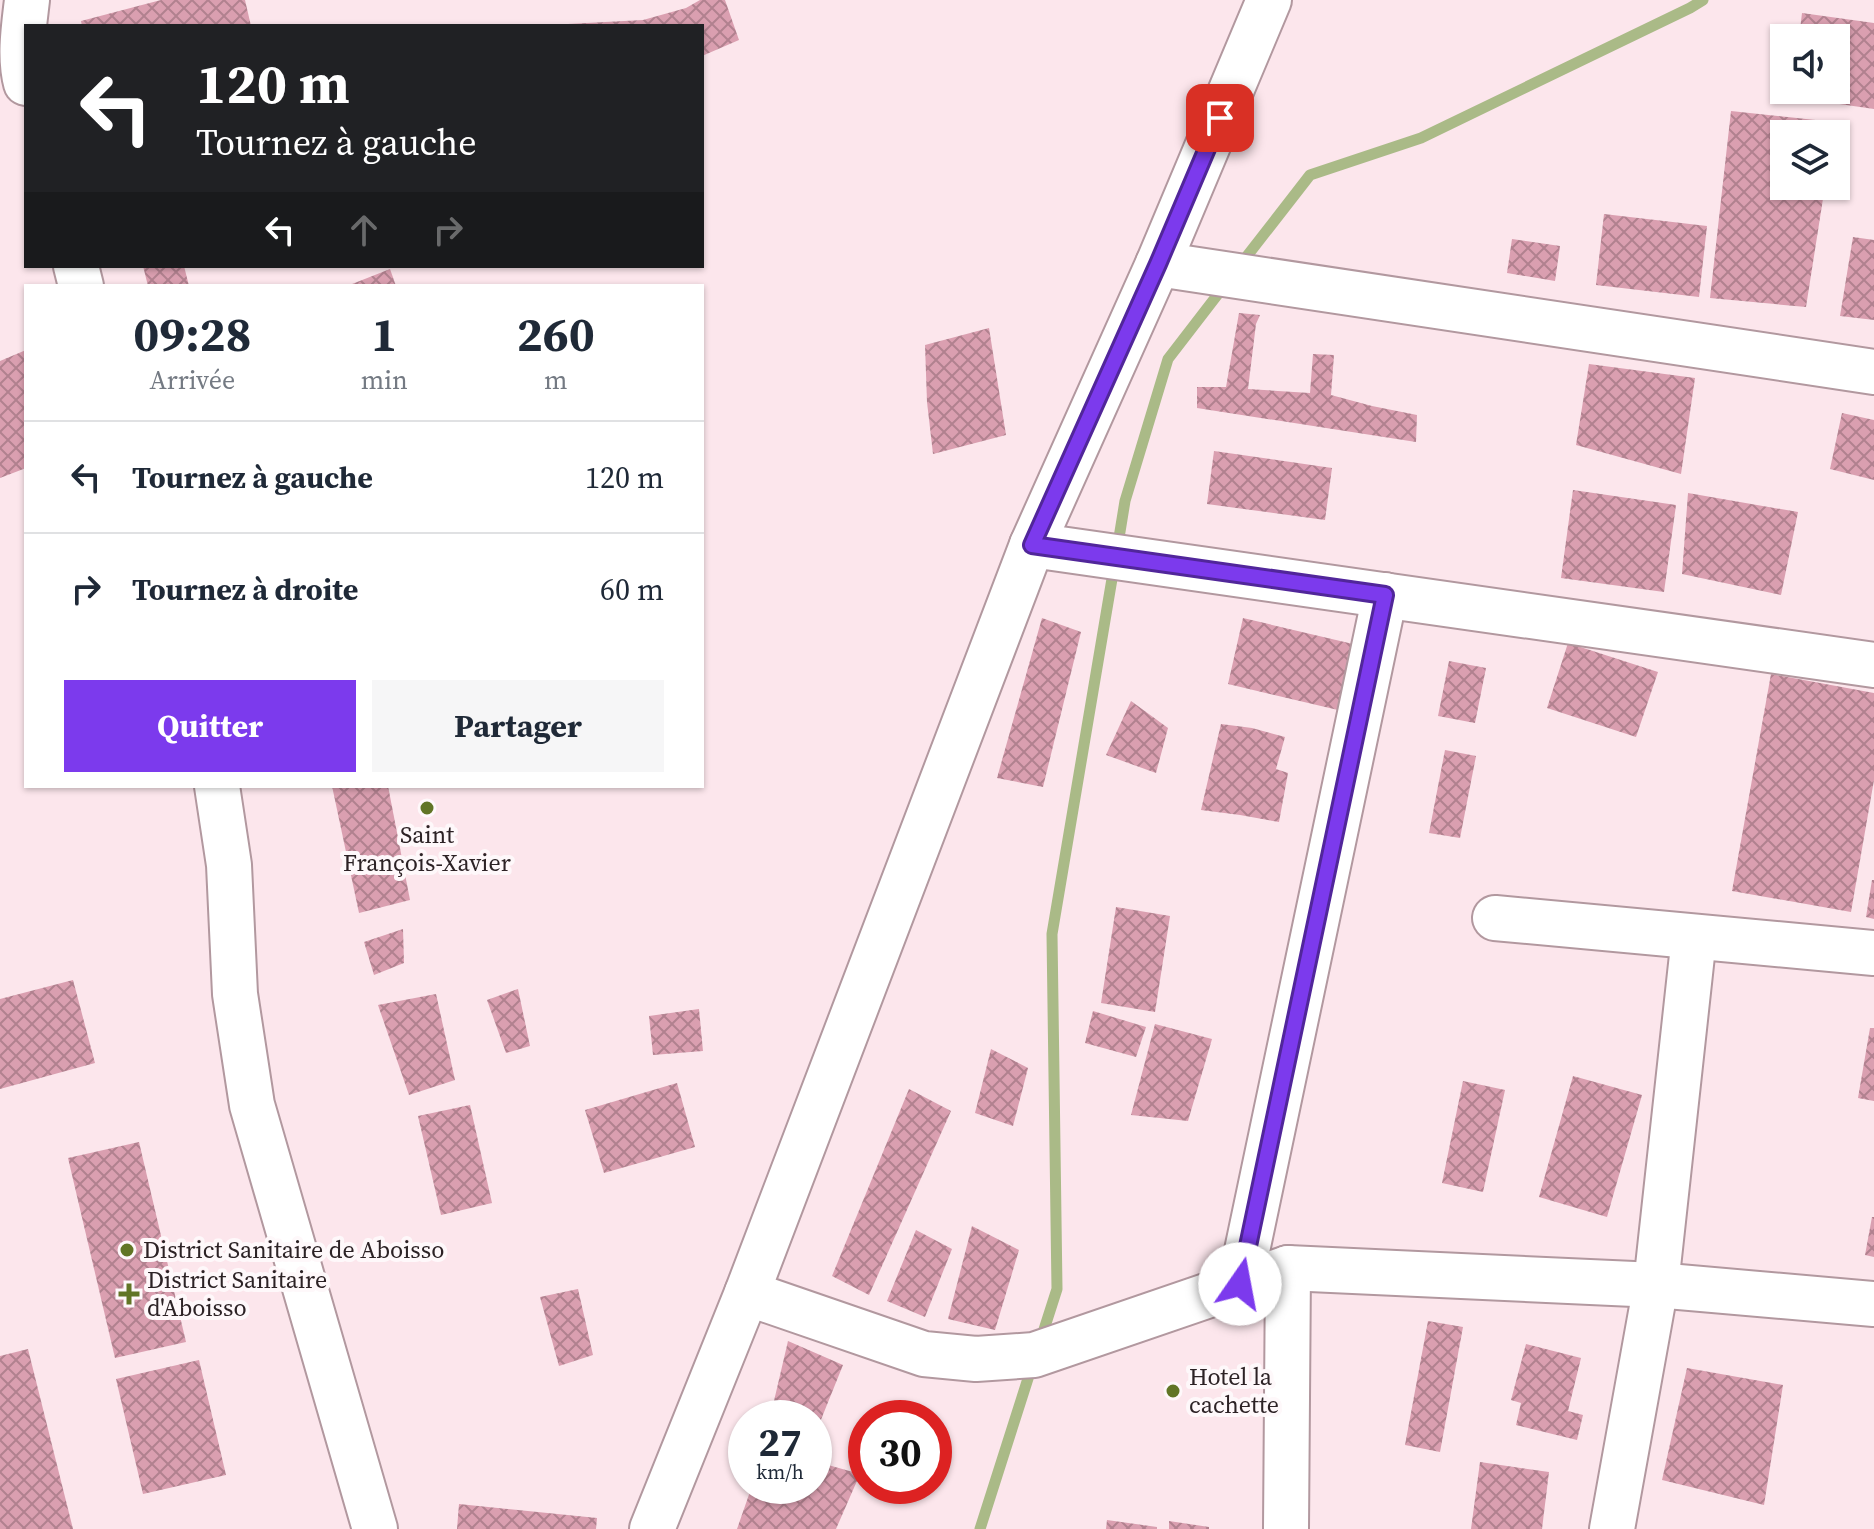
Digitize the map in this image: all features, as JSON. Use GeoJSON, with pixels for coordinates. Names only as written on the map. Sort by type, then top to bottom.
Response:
{"type":"FeatureCollection","features":[{"type":"Feature","properties":{"kind":"street"},"geometry":{"type":"LineString","coordinates":[[24,75],[27,0]]}},
{"type":"Feature","properties":{"kind":"street"},"geometry":{"type":"LineString","coordinates":[[652,1529],[747,1293],[1032,545],[1158,264],[1269,0]]}},
{"type":"Feature","properties":{"kind":"street"},"geometry":{"type":"LineString","coordinates":[[1158,264],[1874,372]]}},
{"type":"Feature","properties":{"kind":"street"},"geometry":{"type":"LineString","coordinates":[[1032,545],[1874,665]]}},
{"type":"Feature","properties":{"kind":"street"},"geometry":{"type":"LineString","coordinates":[[1240,1284],[1385,595]]}},
{"type":"Feature","properties":{"kind":"street"},"geometry":{"type":"LineString","coordinates":[[217,788],[229,865],[235,994],[252,1105],[375,1529]]}},
{"type":"Feature","properties":{"kind":"street"},"geometry":{"type":"LineString","coordinates":[[1495,918],[1874,953]]}},
{"type":"Feature","properties":{"kind":"street"},"geometry":{"type":"LineString","coordinates":[[1612,1529],[1656,1285],[1694,937]]}},
{"type":"Feature","properties":{"kind":"street"},"geometry":{"type":"LineString","coordinates":[[747,1293],[924,1354],[976,1359],[1034,1355],[1288,1268],[1656,1285],[1874,1304]]}},
{"type":"Feature","properties":{"kind":"street"},"geometry":{"type":"LineString","coordinates":[[1286,1529],[1288,1268]]}},
{"type":"Feature","properties":{"kind":"building"},"geometry":{"type":"Polygon","coordinates":[[[161,0],[245,0],[251,24],[82,24],[81,21],[161,0]]]}},
{"type":"Feature","properties":{"kind":"building"},"geometry":{"type":"Polygon","coordinates":[[[700,0],[725,0],[739,40],[704,55],[704,24],[568,24],[643,20],[686,8],[700,0]]]}},
{"type":"Feature","properties":{"kind":"building"},"geometry":{"type":"Polygon","coordinates":[[[1802,13],[1874,23],[1874,109],[1839,104],[1850,104],[1850,24],[1801,24],[1802,13]]]}},
{"type":"Feature","properties":{"kind":"building"},"geometry":{"type":"Polygon","coordinates":[[[1731,111],[1815,120],[1770,120],[1770,200],[1823,200],[1806,307],[1710,298],[1731,111]]]}},
{"type":"Feature","properties":{"kind":"building"},"geometry":{"type":"Polygon","coordinates":[[[1604,214],[1707,226],[1699,297],[1596,285],[1604,214]]]}},
{"type":"Feature","properties":{"kind":"building"},"geometry":{"type":"Polygon","coordinates":[[[1853,237],[1874,240],[1874,320],[1840,316],[1853,237]]]}},
{"type":"Feature","properties":{"kind":"building"},"geometry":{"type":"Polygon","coordinates":[[[1512,239],[1560,246],[1555,281],[1507,273],[1512,239]]]}},
{"type":"Feature","properties":{"kind":"building"},"geometry":{"type":"Polygon","coordinates":[[[144,268],[184,268],[188,284],[148,284],[144,268]]]}},
{"type":"Feature","properties":{"kind":"building"},"geometry":{"type":"Polygon","coordinates":[[[390,269],[395,284],[352,284],[390,269]]]}},
{"type":"Feature","properties":{"kind":"building"},"geometry":{"type":"Polygon","coordinates":[[[1239,313],[1260,315],[1256,324],[1248,389],[1310,393],[1313,354],[1334,355],[1331,395],[1417,415],[1416,442],[1197,408],[1197,387],[1226,387],[1239,313]]]}},
{"type":"Feature","properties":{"kind":"building"},"geometry":{"type":"Polygon","coordinates":[[[989,328],[1006,435],[933,454],[925,345],[989,328]]]}},
{"type":"Feature","properties":{"kind":"building"},"geometry":{"type":"Polygon","coordinates":[[[24,351],[24,469],[0,478],[0,361],[24,351]]]}},
{"type":"Feature","properties":{"kind":"building"},"geometry":{"type":"Polygon","coordinates":[[[1589,364],[1695,378],[1681,474],[1576,445],[1589,364]]]}},
{"type":"Feature","properties":{"kind":"building"},"geometry":{"type":"Polygon","coordinates":[[[1842,413],[1874,420],[1874,480],[1830,469],[1842,413]]]}},
{"type":"Feature","properties":{"kind":"building"},"geometry":{"type":"Polygon","coordinates":[[[1214,451],[1332,468],[1325,520],[1207,504],[1214,451]]]}},
{"type":"Feature","properties":{"kind":"building"},"geometry":{"type":"Polygon","coordinates":[[[1573,490],[1676,505],[1664,592],[1561,578],[1573,490]]]}},
{"type":"Feature","properties":{"kind":"building"},"geometry":{"type":"Polygon","coordinates":[[[1688,493],[1798,512],[1781,595],[1682,574],[1688,493]]]}},
{"type":"Feature","properties":{"kind":"building"},"geometry":{"type":"Polygon","coordinates":[[[1042,618],[1081,632],[1043,787],[997,778],[1042,618]]]}},
{"type":"Feature","properties":{"kind":"building"},"geometry":{"type":"Polygon","coordinates":[[[1243,618],[1353,644],[1338,710],[1228,684],[1243,618]]]}},
{"type":"Feature","properties":{"kind":"building"},"geometry":{"type":"Polygon","coordinates":[[[1568,643],[1658,672],[1636,737],[1547,708],[1568,643]]]}},
{"type":"Feature","properties":{"kind":"building"},"geometry":{"type":"Polygon","coordinates":[[[1449,661],[1486,668],[1475,723],[1438,716],[1449,661]]]}},
{"type":"Feature","properties":{"kind":"building"},"geometry":{"type":"Polygon","coordinates":[[[1771,674],[1874,693],[1874,780],[1851,912],[1732,891],[1771,674]]]}},
{"type":"Feature","properties":{"kind":"building"},"geometry":{"type":"Polygon","coordinates":[[[1131,701],[1168,728],[1156,773],[1106,755],[1131,701]]]}},
{"type":"Feature","properties":{"kind":"building"},"geometry":{"type":"Polygon","coordinates":[[[1221,724],[1285,737],[1276,769],[1288,773],[1279,822],[1201,810],[1221,724]]]}},
{"type":"Feature","properties":{"kind":"building"},"geometry":{"type":"Polygon","coordinates":[[[1445,750],[1476,756],[1460,838],[1429,833],[1445,750]]]}},
{"type":"Feature","properties":{"kind":"building"},"geometry":{"type":"Polygon","coordinates":[[[332,788],[388,788],[410,900],[359,913],[332,788]]]}},
{"type":"Feature","properties":{"kind":"building"},"geometry":{"type":"Polygon","coordinates":[[[1874,880],[1874,919],[1866,917],[1874,880]]]}},
{"type":"Feature","properties":{"kind":"building"},"geometry":{"type":"Polygon","coordinates":[[[1116,907],[1170,916],[1155,1012],[1101,1003],[1116,907]]]}},
{"type":"Feature","properties":{"kind":"building"},"geometry":{"type":"Polygon","coordinates":[[[403,929],[404,963],[374,975],[364,942],[403,929]]]}},
{"type":"Feature","properties":{"kind":"building"},"geometry":{"type":"Polygon","coordinates":[[[73,980],[95,1063],[0,1089],[0,999],[73,980]]]}},
{"type":"Feature","properties":{"kind":"building"},"geometry":{"type":"Polygon","coordinates":[[[518,989],[530,1046],[506,1053],[487,1000],[518,989]]]}},
{"type":"Feature","properties":{"kind":"building"},"geometry":{"type":"Polygon","coordinates":[[[436,994],[455,1080],[409,1095],[378,1005],[436,994]]]}},
{"type":"Feature","properties":{"kind":"building"},"geometry":{"type":"Polygon","coordinates":[[[699,1009],[703,1051],[653,1055],[649,1016],[699,1009]]]}},
{"type":"Feature","properties":{"kind":"building"},"geometry":{"type":"Polygon","coordinates":[[[1093,1011],[1146,1027],[1136,1057],[1085,1043],[1093,1011]]]}},
{"type":"Feature","properties":{"kind":"building"},"geometry":{"type":"Polygon","coordinates":[[[1155,1024],[1212,1039],[1188,1121],[1131,1115],[1155,1024]]]}},
{"type":"Feature","properties":{"kind":"building"},"geometry":{"type":"Polygon","coordinates":[[[1870,1028],[1874,1028],[1874,1101],[1858,1098],[1870,1028]]]}},
{"type":"Feature","properties":{"kind":"building"},"geometry":{"type":"Polygon","coordinates":[[[991,1049],[1028,1068],[1013,1126],[975,1113],[991,1049]]]}},
{"type":"Feature","properties":{"kind":"building"},"geometry":{"type":"Polygon","coordinates":[[[1573,1076],[1642,1095],[1607,1217],[1539,1197],[1573,1076]]]}},
{"type":"Feature","properties":{"kind":"building"},"geometry":{"type":"Polygon","coordinates":[[[1463,1081],[1505,1090],[1483,1192],[1442,1183],[1463,1081]]]}},
{"type":"Feature","properties":{"kind":"building"},"geometry":{"type":"Polygon","coordinates":[[[677,1083],[695,1147],[604,1173],[585,1110],[677,1083]]]}},
{"type":"Feature","properties":{"kind":"building"},"geometry":{"type":"Polygon","coordinates":[[[909,1089],[951,1111],[869,1295],[832,1276],[909,1089]]]}},
{"type":"Feature","properties":{"kind":"building"},"geometry":{"type":"Polygon","coordinates":[[[470,1105],[492,1203],[441,1215],[418,1116],[470,1105]]]}},
{"type":"Feature","properties":{"kind":"building","name":"District Sanitaire de Aboisso"},"geometry":{"type":"Polygon","coordinates":[[[139,1142],[186,1342],[115,1358],[68,1158],[139,1142]]]}},
{"type":"Feature","properties":{"kind":"building"},"geometry":{"type":"Polygon","coordinates":[[[1874,1217],[1874,1257],[1865,1255],[1874,1217]]]}},
{"type":"Feature","properties":{"kind":"building"},"geometry":{"type":"Polygon","coordinates":[[[972,1226],[1019,1250],[995,1330],[948,1319],[972,1226]]]}},
{"type":"Feature","properties":{"kind":"building"},"geometry":{"type":"Polygon","coordinates":[[[916,1230],[952,1249],[925,1317],[887,1301],[916,1230]]]}},
{"type":"Feature","properties":{"kind":"building"},"geometry":{"type":"Polygon","coordinates":[[[578,1289],[593,1355],[559,1366],[540,1297],[578,1289]]]}},
{"type":"Feature","properties":{"kind":"building"},"geometry":{"type":"Polygon","coordinates":[[[1428,1321],[1463,1327],[1440,1452],[1405,1445],[1428,1321]]]}},
{"type":"Feature","properties":{"kind":"building"},"geometry":{"type":"Polygon","coordinates":[[[788,1341],[843,1365],[829,1400],[774,1400],[788,1341]]]}},
{"type":"Feature","properties":{"kind":"building"},"geometry":{"type":"Polygon","coordinates":[[[1526,1344],[1581,1358],[1568,1411],[1583,1415],[1577,1440],[1516,1425],[1521,1403],[1511,1400],[1526,1344]]]}},
{"type":"Feature","properties":{"kind":"building"},"geometry":{"type":"Polygon","coordinates":[[[28,1349],[73,1529],[0,1529],[0,1356],[28,1349]]]}},
{"type":"Feature","properties":{"kind":"building"},"geometry":{"type":"Polygon","coordinates":[[[199,1360],[226,1475],[143,1494],[116,1379],[199,1360]]]}},
{"type":"Feature","properties":{"kind":"building"},"geometry":{"type":"Polygon","coordinates":[[[1687,1368],[1783,1385],[1764,1505],[1662,1480],[1687,1368]]]}},
{"type":"Feature","properties":{"kind":"building"},"geometry":{"type":"Polygon","coordinates":[[[1480,1462],[1549,1472],[1542,1529],[1471,1529],[1480,1462]]]}},
{"type":"Feature","properties":{"kind":"building"},"geometry":{"type":"Polygon","coordinates":[[[832,1466],[848,1471],[848,1502],[836,1529],[737,1529],[746,1504],[832,1504],[832,1466]]]}},
{"type":"Feature","properties":{"kind":"building"},"geometry":{"type":"Polygon","coordinates":[[[459,1504],[597,1518],[596,1529],[457,1529],[459,1504]]]}},
{"type":"Feature","properties":{"kind":"building"},"geometry":{"type":"Polygon","coordinates":[[[1107,1520],[1157,1527],[1157,1529],[1106,1529],[1107,1520]]]}},
{"type":"Feature","properties":{"kind":"building"},"geometry":{"type":"Polygon","coordinates":[[[1169,1521],[1209,1527],[1209,1529],[1169,1529],[1169,1521]]]}},
{"type":"Feature","properties":{"kind":"waterway"},"geometry":{"type":"LineString","coordinates":[[1240,265],[1310,175],[1421,138],[1703,0]]}},
{"type":"Feature","properties":{"kind":"waterway"},"geometry":{"type":"LineString","coordinates":[[1117,550],[1125,501],[1168,359],[1225,285]]}},
{"type":"Feature","properties":{"kind":"waterway"},"geometry":{"type":"LineString","coordinates":[[1040,1342],[1057,1289],[1052,934],[1114,567]]}},
{"type":"Feature","properties":{"kind":"waterway"},"geometry":{"type":"LineString","coordinates":[[980,1529],[1032,1366]]}},
{"type":"Feature","properties":{"kind":"place","name":"Saint François-Xavier"},"geometry":{"type":"Point","coordinates":[427,808]}},
{"type":"Feature","properties":{"kind":"place","name":"District Sanitaire de Aboisso"},"geometry":{"type":"Point","coordinates":[127,1250]}},
{"type":"Feature","properties":{"kind":"place","name":"District Sanitaire d'Aboisso"},"geometry":{"type":"Point","coordinates":[129,1294]}},
{"type":"Feature","properties":{"kind":"place","name":"Hotel la cachette"},"geometry":{"type":"Point","coordinates":[1173,1391]}},
{"type":"Feature","properties":{"kind":"route"},"geometry":{"type":"LineString","coordinates":[[1220,118],[1032,545],[1385,595],[1240,1284]]}}]}
